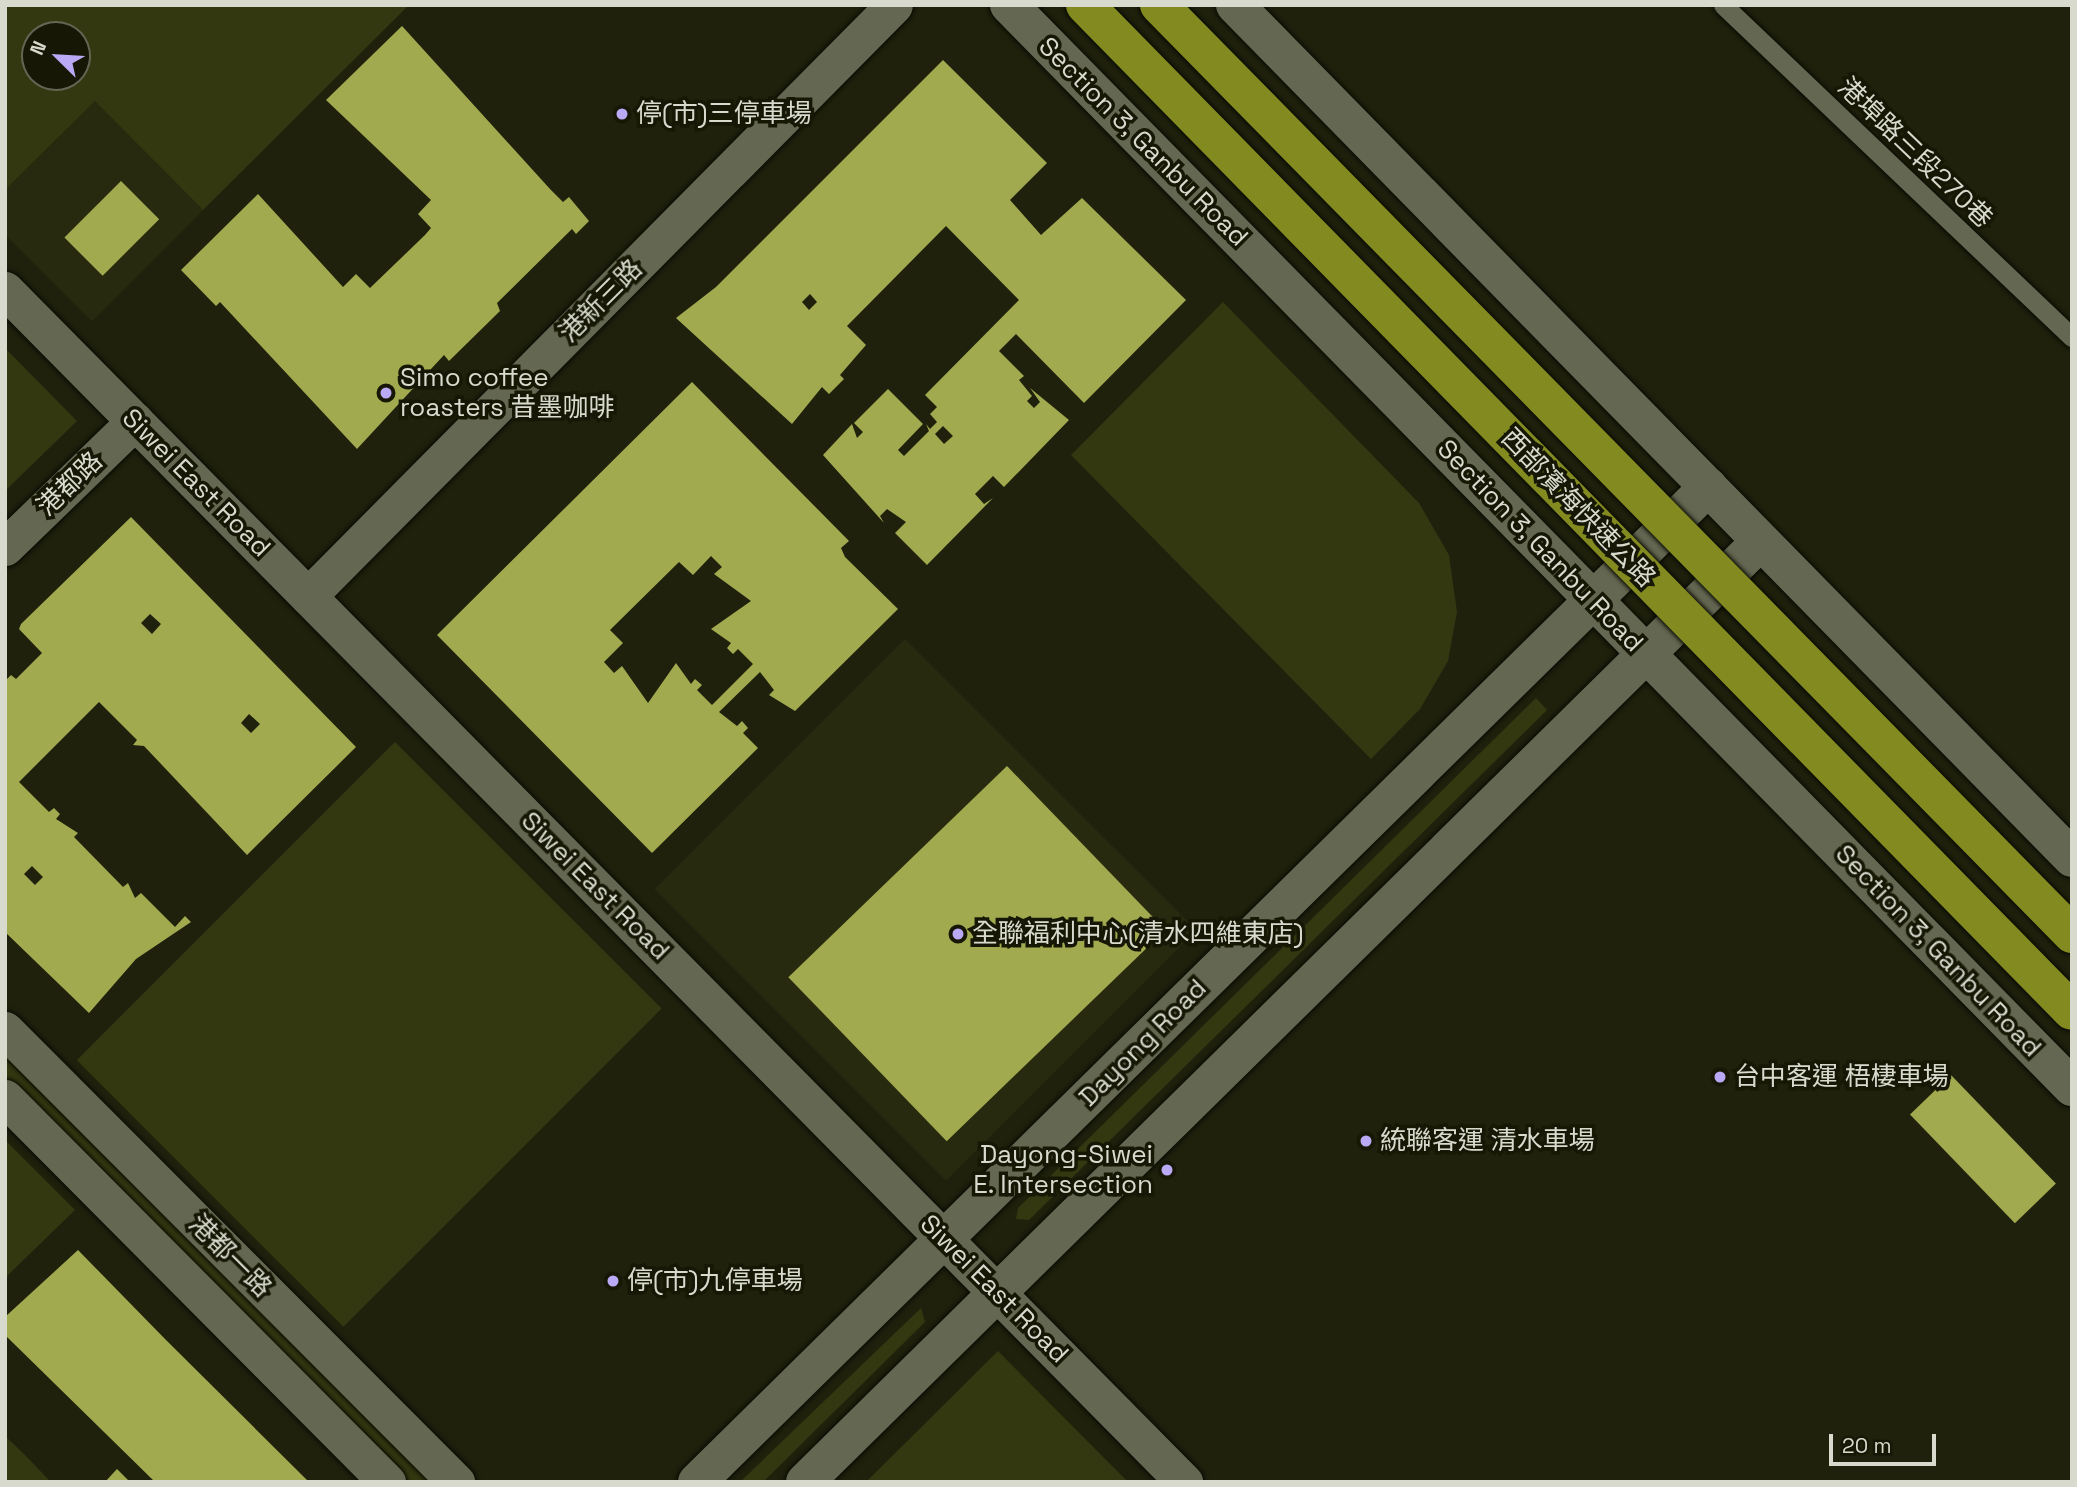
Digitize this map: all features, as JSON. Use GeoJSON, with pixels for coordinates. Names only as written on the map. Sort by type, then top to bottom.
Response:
{"type":"FeatureCollection","features":[{"type":"Feature","properties":{"kind":"highway","name":"西部濱海快速公路"},"geometry":{"type":"LineString","coordinates":[[1085,5],[2072,1010]]}},
{"type":"Feature","properties":{"kind":"highway","name":"西部濱海快速公路"},"geometry":{"type":"LineString","coordinates":[[1159,5],[2072,934]]}},
{"type":"Feature","properties":{"kind":"street","name":"港新三路"},"geometry":{"type":"LineString","coordinates":[[308,596],[894,5]]}},
{"type":"Feature","properties":{"kind":"street","name":"Section 3, Ganbu Road"},"geometry":{"type":"LineString","coordinates":[[1009,5],[2072,1087]]}},
{"type":"Feature","properties":{"kind":"street"},"geometry":{"type":"LineString","coordinates":[[1235,5],[2072,858]]}},
{"type":"Feature","properties":{"kind":"street","name":"Siwei East Road"},"geometry":{"type":"LineString","coordinates":[[5,290],[1184,1482]]}},
{"type":"Feature","properties":{"kind":"street","name":"港都路"},"geometry":{"type":"LineString","coordinates":[[5,547],[135,421]]}},
{"type":"Feature","properties":{"kind":"street","name":"Dayong Road"},"geometry":{"type":"LineString","coordinates":[[697,1482],[1708,487]]}},
{"type":"Feature","properties":{"kind":"street"},"geometry":{"type":"LineString","coordinates":[[805,1482],[1761,541]]}},
{"type":"Feature","properties":{"kind":"street","name":"港都一路"},"geometry":{"type":"LineString","coordinates":[[5,1030],[456,1482]]}},
{"type":"Feature","properties":{"kind":"street","name":"港都一路"},"geometry":{"type":"LineString","coordinates":[[5,1098],[387,1482]]}},
{"type":"Feature","properties":{"kind":"lane","name":"港埠路三段270巷"},"geometry":{"type":"LineString","coordinates":[[1723,5],[2072,337]]}},
{"type":"Feature","properties":{"kind":"shaded area"},"geometry":{"type":"Polygon","coordinates":[[[5,5],[408,5],[203,210],[95,101],[5,190],[5,5]]]}},
{"type":"Feature","properties":{"kind":"shaded area"},"geometry":{"type":"Polygon","coordinates":[[[95,101],[203,210],[92,321],[5,234],[5,190],[95,101]]]}},
{"type":"Feature","properties":{"kind":"shaded area"},"geometry":{"type":"Polygon","coordinates":[[[1223,302],[1419,503],[1449,555],[1457,612],[1448,661],[1420,709],[1371,759],[1071,455],[1223,302]]]}},
{"type":"Feature","properties":{"kind":"shaded area"},"geometry":{"type":"Polygon","coordinates":[[[5,348],[77,421],[5,491],[5,348]]]}},
{"type":"Feature","properties":{"kind":"shaded area"},"geometry":{"type":"Polygon","coordinates":[[[905,639],[1196,930],[946,1181],[655,889],[905,639]]]}},
{"type":"Feature","properties":{"kind":"shaded area"},"geometry":{"type":"Polygon","coordinates":[[[1536,698],[1547,710],[1029,1220],[1016,1219],[1018,1208],[1536,698]]]}},
{"type":"Feature","properties":{"kind":"shaded area"},"geometry":{"type":"Polygon","coordinates":[[[395,742],[662,1009],[343,1327],[77,1060],[395,742]]]}},
{"type":"Feature","properties":{"kind":"shaded area"},"geometry":{"type":"Polygon","coordinates":[[[5,1056],[430,1481],[410,1482],[5,1077],[5,1056]]]}},
{"type":"Feature","properties":{"kind":"shaded area"},"geometry":{"type":"Polygon","coordinates":[[[5,1140],[75,1210],[5,1278],[5,1140]]]}},
{"type":"Feature","properties":{"kind":"shaded area"},"geometry":{"type":"Polygon","coordinates":[[[921,1308],[925,1322],[763,1482],[740,1482],[921,1308]]]}},
{"type":"Feature","properties":{"kind":"shaded area"},"geometry":{"type":"Polygon","coordinates":[[[998,1351],[1128,1482],[866,1482],[998,1351]]]}},
{"type":"Feature","properties":{"kind":"shaded area"},"geometry":{"type":"Polygon","coordinates":[[[5,1436],[23,1453],[51,1482],[5,1482],[5,1436]]]}},
{"type":"Feature","properties":{"kind":"building"},"geometry":{"type":"Polygon","coordinates":[[[402,26],[550,189],[563,202],[569,197],[589,221],[576,234],[572,229],[497,303],[500,311],[449,361],[444,355],[357,449],[220,302],[216,306],[181,270],[258,194],[343,287],[356,274],[370,288],[425,235],[431,228],[418,214],[431,200],[326,100],[402,26]]]}},
{"type":"Feature","properties":{"kind":"building"},"geometry":{"type":"Polygon","coordinates":[[[943,60],[1047,163],[1010,200],[1041,235],[1082,198],[1186,300],[1084,403],[1016,334],[999,351],[1024,376],[1019,380],[1032,396],[1027,401],[1034,408],[1040,402],[1030,388],[1069,420],[1004,487],[993,476],[975,494],[984,504],[993,498],[927,565],[895,533],[906,522],[887,509],[880,516],[884,523],[823,455],[852,424],[857,438],[863,432],[854,423],[888,389],[923,424],[898,450],[904,456],[929,431],[926,424],[930,429],[937,422],[930,414],[937,407],[925,395],[1019,300],[946,226],[847,326],[866,345],[840,375],[844,379],[829,394],[822,387],[792,424],[676,318],[716,287],[943,60]],[[810,294],[802,302],[809,310],[817,302],[810,294]],[[943,426],[935,434],[944,444],[953,436],[943,426]]]}},
{"type":"Feature","properties":{"kind":"building"},"geometry":{"type":"Polygon","coordinates":[[[121,181],[159,219],[103,276],[64,238],[121,181]]]}},
{"type":"Feature","properties":{"kind":"building"},"geometry":{"type":"Polygon","coordinates":[[[692,382],[849,541],[841,548],[845,557],[898,609],[795,711],[769,695],[774,690],[760,672],[719,712],[737,726],[742,721],[748,728],[743,733],[758,748],[652,853],[437,635],[692,382]],[[711,556],[693,575],[679,562],[610,630],[623,643],[604,662],[614,673],[622,666],[648,703],[676,663],[691,684],[695,679],[702,685],[697,690],[712,705],[753,664],[738,649],[733,654],[727,648],[731,643],[711,629],[751,601],[714,574],[722,567],[711,556]]]}},
{"type":"Feature","properties":{"kind":"building"},"geometry":{"type":"Polygon","coordinates":[[[131,517],[356,747],[247,855],[144,746],[133,745],[137,740],[99,702],[19,782],[49,812],[54,808],[60,814],[56,819],[78,833],[74,837],[123,887],[128,883],[135,898],[141,893],[175,927],[185,916],[191,922],[136,959],[89,1013],[5,932],[5,681],[11,675],[16,679],[42,653],[19,629],[21,624],[131,517]],[[150,614],[141,623],[152,634],[161,624],[150,614]],[[249,714],[241,723],[251,733],[260,724],[249,714]],[[32,866],[24,874],[35,885],[43,877],[32,866]]]}},
{"type":"Feature","properties":{"kind":"building","name":"全聯福利中心(清水四維東店)"},"geometry":{"type":"Polygon","coordinates":[[[1007,766],[1165,930],[947,1141],[788,977],[1007,766]]]}},
{"type":"Feature","properties":{"kind":"building"},"geometry":{"type":"Polygon","coordinates":[[[1951,1075],[2056,1184],[2015,1223],[1910,1115],[1951,1075]]]}},
{"type":"Feature","properties":{"kind":"building"},"geometry":{"type":"Polygon","coordinates":[[[78,1250],[309,1482],[155,1482],[5,1335],[5,1317],[78,1250]]]}},
{"type":"Feature","properties":{"kind":"building"},"geometry":{"type":"Polygon","coordinates":[[[117,1469],[130,1482],[105,1482],[117,1469]]]}},
{"type":"Feature","properties":{"kind":"place","name":"停(市)三停車場"},"geometry":{"type":"Point","coordinates":[622,114]}},
{"type":"Feature","properties":{"kind":"place","name":"Simo coffee roasters 昔墨咖啡"},"geometry":{"type":"Point","coordinates":[386,393]}},
{"type":"Feature","properties":{"kind":"place","name":"全聯福利中心(清水四維東店)"},"geometry":{"type":"Point","coordinates":[958,934]}},
{"type":"Feature","properties":{"kind":"place","name":"台中客運 梧棲車場"},"geometry":{"type":"Point","coordinates":[1720,1077]}},
{"type":"Feature","properties":{"kind":"place","name":"統聯客運 清水車場"},"geometry":{"type":"Point","coordinates":[1366,1141]}},
{"type":"Feature","properties":{"kind":"place","name":"Dayong-Siwei E. Intersection"},"geometry":{"type":"Point","coordinates":[1167,1170]}},
{"type":"Feature","properties":{"kind":"place","name":"停(市)九停車場"},"geometry":{"type":"Point","coordinates":[613,1281]}}]}
